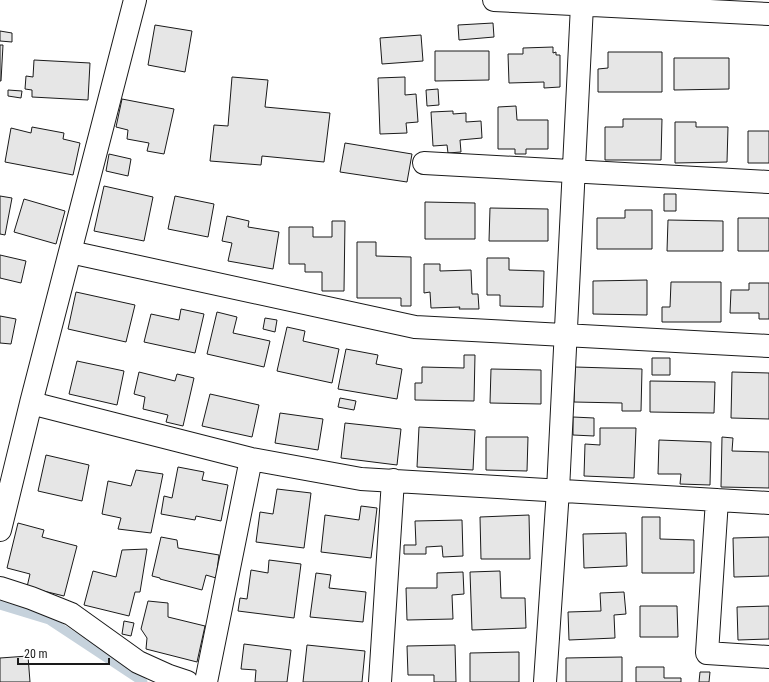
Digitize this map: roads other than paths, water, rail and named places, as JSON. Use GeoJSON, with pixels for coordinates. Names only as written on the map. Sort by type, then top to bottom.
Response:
{"type":"FeatureCollection","features":[{"type":"Feature","properties":{"kind":"street"},"geometry":{"type":"LineString","coordinates":[[0,530],[6,474],[31,402],[135,0]]}},
{"type":"Feature","properties":{"kind":"street"},"geometry":{"type":"LineString","coordinates":[[494,0],[582,5],[645,4],[769,14]]}},
{"type":"Feature","properties":{"kind":"street"},"geometry":{"type":"LineString","coordinates":[[545,682],[558,490],[582,5]]}},
{"type":"Feature","properties":{"kind":"street"},"geometry":{"type":"LineString","coordinates":[[424,163],[769,182]]}},
{"type":"Feature","properties":{"kind":"street"},"geometry":{"type":"LineString","coordinates":[[70,252],[415,327],[769,346]]}},
{"type":"Feature","properties":{"kind":"street"},"geometry":{"type":"LineString","coordinates":[[31,402],[251,459],[361,479],[769,503]]}},
{"type":"Feature","properties":{"kind":"street"},"geometry":{"type":"LineString","coordinates":[[206,682],[251,459]]}},
{"type":"Feature","properties":{"kind":"street"},"geometry":{"type":"LineString","coordinates":[[380,682],[394,480]]}},
{"type":"Feature","properties":{"kind":"street"},"geometry":{"type":"LineString","coordinates":[[717,500],[707,653],[769,657]]}},
{"type":"Feature","properties":{"kind":"street"},"geometry":{"type":"LineString","coordinates":[[0,588],[31,598],[71,614],[138,662],[168,676],[187,682]]}},
{"type":"Feature","properties":{"kind":"waterway"},"geometry":{"type":"LineString","coordinates":[[0,605],[49,620],[143,682]]}}]}
